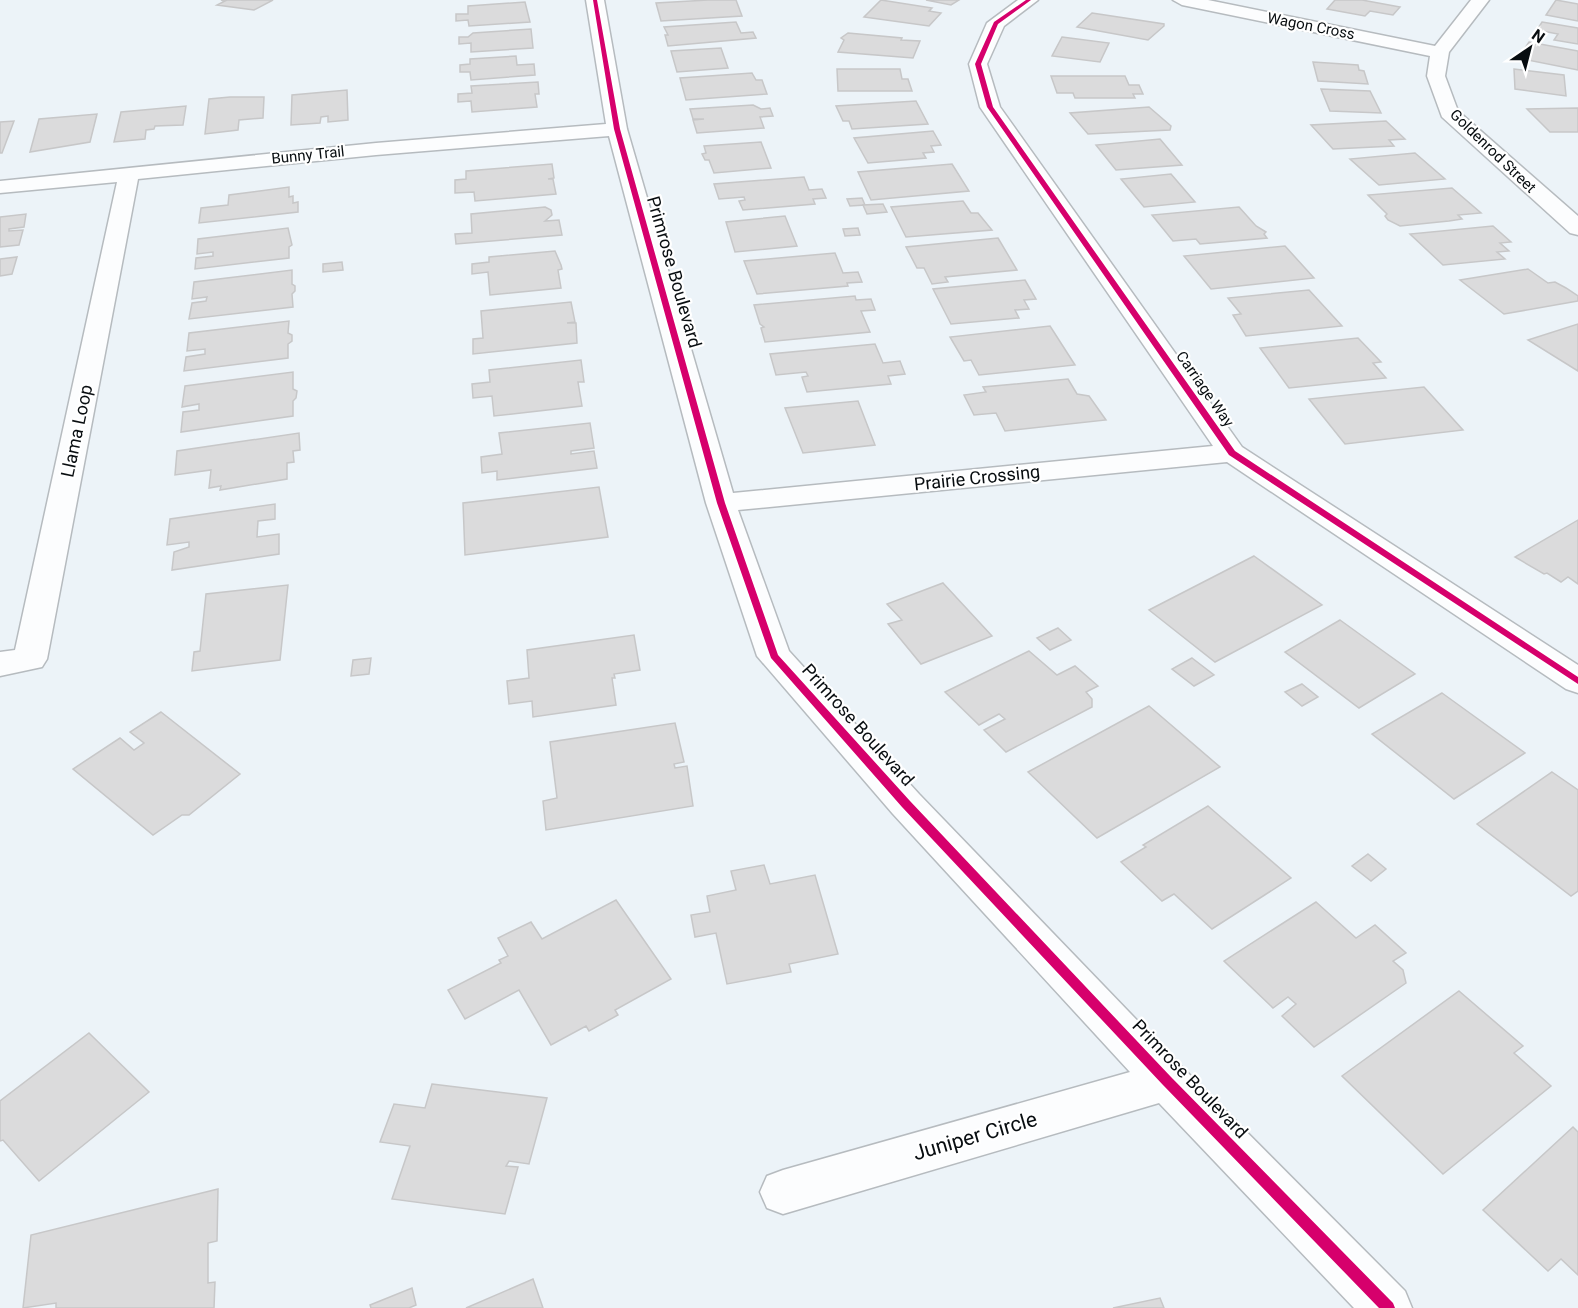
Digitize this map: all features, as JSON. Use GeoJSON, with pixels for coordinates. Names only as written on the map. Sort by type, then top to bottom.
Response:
{"type":"FeatureCollection","features":[{"type":"Feature","properties":{"kind":"street","name":"Primrose Boulevard"},"geometry":{"type":"LineString","coordinates":[[595,0],[617,129],[721,503],[774,656],[906,804],[1167,1081],[1388,1308]]}},
{"type":"Feature","properties":{"kind":"street","name":"Carriage Way"},"geometry":{"type":"LineString","coordinates":[[1029,0],[996,23],[978,64],[990,107],[1232,453],[1578,681]]}},
{"type":"Feature","properties":{"kind":"street","name":"Wagon Cross"},"geometry":{"type":"LineString","coordinates":[[1182,0],[1440,52]]}},
{"type":"Feature","properties":{"kind":"street"},"geometry":{"type":"LineString","coordinates":[[1440,52],[1480,0]]}},
{"type":"Feature","properties":{"kind":"street","name":"Goldenrod Street"},"geometry":{"type":"LineString","coordinates":[[1440,52],[1436,76],[1449,113],[1578,228]]}},
{"type":"Feature","properties":{"kind":"street","name":"Bunny Trail"},"geometry":{"type":"LineString","coordinates":[[0,187],[129,173],[617,129]]}},
{"type":"Feature","properties":{"kind":"street","name":"Llama Loop"},"geometry":{"type":"LineString","coordinates":[[0,664],[30,659],[129,173]]}},
{"type":"Feature","properties":{"kind":"street","name":"Prairie Crossing"},"geometry":{"type":"LineString","coordinates":[[721,503],[1232,453]]}},
{"type":"Feature","properties":{"kind":"street","name":"Juniper Circle"},"geometry":{"type":"LineString","coordinates":[[783,1192],[1167,1081]]}},
{"type":"Feature","properties":{"kind":"building"},"geometry":{"type":"Polygon","coordinates":[[[221,0],[273,0],[254,10],[217,5],[225,1],[221,0]]]}},
{"type":"Feature","properties":{"kind":"building"},"geometry":{"type":"Polygon","coordinates":[[[736,0],[742,16],[661,21],[656,3],[736,0]]]}},
{"type":"Feature","properties":{"kind":"building"},"geometry":{"type":"Polygon","coordinates":[[[881,0],[932,8],[929,11],[941,13],[929,26],[864,17],[881,0]]]}},
{"type":"Feature","properties":{"kind":"building"},"geometry":{"type":"Polygon","coordinates":[[[926,0],[959,0],[951,5],[926,0]]]}},
{"type":"Feature","properties":{"kind":"building"},"geometry":{"type":"Polygon","coordinates":[[[1335,0],[1362,0],[1400,7],[1393,15],[1370,11],[1365,16],[1327,9],[1335,0]]]}},
{"type":"Feature","properties":{"kind":"building"},"geometry":{"type":"Polygon","coordinates":[[[1556,0],[1578,4],[1578,21],[1546,15],[1556,0]]]}},
{"type":"Feature","properties":{"kind":"building"},"geometry":{"type":"Polygon","coordinates":[[[525,2],[530,22],[469,26],[468,20],[456,21],[456,14],[468,14],[468,6],[525,2]]]}},
{"type":"Feature","properties":{"kind":"building"},"geometry":{"type":"Polygon","coordinates":[[[1092,13],[1164,24],[1164,26],[1148,40],[1077,27],[1092,13]]]}},
{"type":"Feature","properties":{"kind":"building"},"geometry":{"type":"Polygon","coordinates":[[[736,22],[741,33],[753,32],[756,38],[668,46],[665,35],[668,35],[664,27],[736,22]]]}},
{"type":"Feature","properties":{"kind":"building"},"geometry":{"type":"Polygon","coordinates":[[[1542,22],[1578,28],[1578,44],[1554,40],[1558,34],[1537,30],[1542,22]]]}},
{"type":"Feature","properties":{"kind":"building"},"geometry":{"type":"Polygon","coordinates":[[[531,29],[533,48],[471,52],[471,43],[459,44],[459,37],[468,37],[473,33],[531,29]]]}},
{"type":"Feature","properties":{"kind":"building"},"geometry":{"type":"Polygon","coordinates":[[[848,33],[920,41],[913,58],[838,52],[844,40],[841,38],[848,33]]]}},
{"type":"Feature","properties":{"kind":"building"},"geometry":{"type":"Polygon","coordinates":[[[1062,37],[1109,43],[1100,62],[1052,56],[1062,37]]]}},
{"type":"Feature","properties":{"kind":"building"},"geometry":{"type":"Polygon","coordinates":[[[1529,42],[1578,51],[1578,70],[1518,58],[1529,42]]]}},
{"type":"Feature","properties":{"kind":"building"},"geometry":{"type":"Polygon","coordinates":[[[721,48],[728,68],[677,72],[671,51],[721,48]]]}},
{"type":"Feature","properties":{"kind":"building"},"geometry":{"type":"Polygon","coordinates":[[[516,56],[517,65],[534,64],[535,75],[471,80],[470,72],[460,72],[460,65],[470,64],[470,59],[516,56]]]}},
{"type":"Feature","properties":{"kind":"building"},"geometry":{"type":"Polygon","coordinates":[[[1313,62],[1358,65],[1359,70],[1364,71],[1368,84],[1318,81],[1313,62]]]}},
{"type":"Feature","properties":{"kind":"building"},"geometry":{"type":"Polygon","coordinates":[[[837,69],[900,69],[902,79],[908,79],[912,91],[838,91],[837,69]]]}},
{"type":"Feature","properties":{"kind":"building"},"geometry":{"type":"Polygon","coordinates":[[[1514,69],[1564,75],[1566,96],[1515,89],[1514,69]]]}},
{"type":"Feature","properties":{"kind":"building"},"geometry":{"type":"Polygon","coordinates":[[[752,73],[756,80],[762,80],[767,94],[686,100],[680,78],[752,73]]]}},
{"type":"Feature","properties":{"kind":"building"},"geometry":{"type":"Polygon","coordinates":[[[1051,76],[1125,76],[1129,85],[1139,85],[1143,94],[1133,94],[1135,98],[1075,98],[1073,93],[1057,93],[1051,76]]]}},
{"type":"Feature","properties":{"kind":"building"},"geometry":{"type":"Polygon","coordinates":[[[538,82],[539,94],[535,94],[537,107],[472,112],[471,101],[458,102],[458,94],[472,93],[471,86],[538,82]]]}},
{"type":"Feature","properties":{"kind":"building"},"geometry":{"type":"Polygon","coordinates":[[[1321,89],[1370,91],[1381,113],[1330,111],[1321,89]]]}},
{"type":"Feature","properties":{"kind":"building"},"geometry":{"type":"Polygon","coordinates":[[[347,90],[348,120],[328,122],[328,116],[321,117],[320,123],[291,125],[292,95],[347,90]]]}},
{"type":"Feature","properties":{"kind":"building"},"geometry":{"type":"Polygon","coordinates":[[[264,97],[263,118],[239,120],[238,130],[205,134],[209,99],[264,97]]]}},
{"type":"Feature","properties":{"kind":"building"},"geometry":{"type":"Polygon","coordinates":[[[916,101],[928,124],[852,129],[849,121],[843,121],[836,106],[916,101]]]}},
{"type":"Feature","properties":{"kind":"building"},"geometry":{"type":"Polygon","coordinates":[[[753,105],[761,109],[770,108],[773,116],[760,117],[764,128],[697,133],[693,120],[704,119],[693,119],[690,109],[753,105]]]}},
{"type":"Feature","properties":{"kind":"building"},"geometry":{"type":"Polygon","coordinates":[[[186,106],[183,125],[155,126],[154,129],[146,130],[145,139],[114,142],[121,112],[186,106]]]}},
{"type":"Feature","properties":{"kind":"building"},"geometry":{"type":"Polygon","coordinates":[[[1149,107],[1171,126],[1170,130],[1088,134],[1070,113],[1149,107]]]}},
{"type":"Feature","properties":{"kind":"building"},"geometry":{"type":"Polygon","coordinates":[[[1578,108],[1578,132],[1550,132],[1527,109],[1578,108]]]}},
{"type":"Feature","properties":{"kind":"building"},"geometry":{"type":"Polygon","coordinates":[[[97,114],[90,142],[30,152],[39,119],[97,114]]]}},
{"type":"Feature","properties":{"kind":"building"},"geometry":{"type":"Polygon","coordinates":[[[14,121],[2,153],[0,153],[0,122],[14,121]]]}},
{"type":"Feature","properties":{"kind":"building"},"geometry":{"type":"Polygon","coordinates":[[[1386,121],[1405,139],[1389,140],[1394,146],[1333,149],[1311,125],[1386,121]]]}},
{"type":"Feature","properties":{"kind":"building"},"geometry":{"type":"Polygon","coordinates":[[[933,131],[941,145],[931,146],[934,152],[923,153],[926,158],[868,163],[854,138],[933,131]]]}},
{"type":"Feature","properties":{"kind":"building"},"geometry":{"type":"Polygon","coordinates":[[[1160,139],[1182,165],[1116,170],[1096,145],[1160,139]]]}},
{"type":"Feature","properties":{"kind":"building"},"geometry":{"type":"Polygon","coordinates":[[[761,142],[771,168],[714,173],[709,160],[705,160],[702,154],[706,153],[704,146],[761,142]]]}},
{"type":"Feature","properties":{"kind":"building"},"geometry":{"type":"Polygon","coordinates":[[[1415,153],[1445,179],[1379,185],[1350,159],[1415,153]]]}},
{"type":"Feature","properties":{"kind":"building"},"geometry":{"type":"Polygon","coordinates":[[[552,164],[554,178],[548,179],[553,179],[556,194],[475,201],[474,192],[455,193],[455,180],[466,179],[466,171],[552,164]]]}},
{"type":"Feature","properties":{"kind":"building"},"geometry":{"type":"Polygon","coordinates":[[[952,164],[969,191],[871,200],[858,172],[952,164]]]}},
{"type":"Feature","properties":{"kind":"building"},"geometry":{"type":"Polygon","coordinates":[[[1171,174],[1195,202],[1144,207],[1121,179],[1171,174]]]}},
{"type":"Feature","properties":{"kind":"building"},"geometry":{"type":"Polygon","coordinates":[[[804,177],[809,190],[822,189],[826,198],[813,199],[815,204],[743,210],[739,201],[745,200],[744,197],[719,199],[714,184],[804,177]]]}},
{"type":"Feature","properties":{"kind":"building"},"geometry":{"type":"Polygon","coordinates":[[[289,187],[289,197],[293,196],[293,203],[298,202],[298,212],[199,223],[201,208],[228,205],[229,195],[289,187]]]}},
{"type":"Feature","properties":{"kind":"building"},"geometry":{"type":"Polygon","coordinates":[[[1452,188],[1481,213],[1458,215],[1462,219],[1400,226],[1388,220],[1385,216],[1387,214],[1368,195],[1452,188]]]}},
{"type":"Feature","properties":{"kind":"building"},"geometry":{"type":"Polygon","coordinates":[[[862,198],[865,205],[850,206],[847,199],[862,198]]]}},
{"type":"Feature","properties":{"kind":"building"},"geometry":{"type":"Polygon","coordinates":[[[963,201],[971,213],[978,213],[992,230],[906,237],[891,207],[963,201]]]}},
{"type":"Feature","properties":{"kind":"building"},"geometry":{"type":"Polygon","coordinates":[[[883,204],[887,212],[867,214],[863,205],[883,204]]]}},
{"type":"Feature","properties":{"kind":"building"},"geometry":{"type":"Polygon","coordinates":[[[545,207],[551,210],[552,215],[545,221],[559,220],[562,235],[456,244],[455,234],[472,233],[471,214],[545,207]]]}},
{"type":"Feature","properties":{"kind":"building"},"geometry":{"type":"Polygon","coordinates":[[[1239,207],[1256,226],[1266,232],[1264,234],[1267,238],[1200,244],[1196,239],[1173,241],[1152,215],[1239,207]]]}},
{"type":"Feature","properties":{"kind":"building"},"geometry":{"type":"Polygon","coordinates":[[[26,214],[24,227],[9,229],[9,231],[23,230],[19,245],[0,247],[0,217],[26,214]]]}},
{"type":"Feature","properties":{"kind":"building"},"geometry":{"type":"Polygon","coordinates":[[[785,216],[797,246],[735,252],[726,222],[785,216]]]}},
{"type":"Feature","properties":{"kind":"building"},"geometry":{"type":"Polygon","coordinates":[[[1493,226],[1511,242],[1500,243],[1509,251],[1497,252],[1505,259],[1443,265],[1410,234],[1493,226]]]}},
{"type":"Feature","properties":{"kind":"building"},"geometry":{"type":"Polygon","coordinates":[[[288,228],[292,245],[289,247],[289,258],[195,269],[196,258],[213,256],[213,252],[197,254],[198,239],[288,228]]]}},
{"type":"Feature","properties":{"kind":"building"},"geometry":{"type":"Polygon","coordinates":[[[858,228],[860,235],[845,236],[843,229],[858,228]]]}},
{"type":"Feature","properties":{"kind":"building"},"geometry":{"type":"Polygon","coordinates":[[[998,238],[1017,270],[945,277],[948,282],[932,284],[924,268],[917,268],[906,247],[998,238]]]}},
{"type":"Feature","properties":{"kind":"building"},"geometry":{"type":"Polygon","coordinates":[[[1285,246],[1314,278],[1211,289],[1184,256],[1285,246]]]}},
{"type":"Feature","properties":{"kind":"building"},"geometry":{"type":"Polygon","coordinates":[[[555,251],[562,269],[558,270],[561,288],[490,295],[488,272],[472,274],[472,264],[489,262],[489,257],[555,251]]]}},
{"type":"Feature","properties":{"kind":"building"},"geometry":{"type":"Polygon","coordinates":[[[835,253],[843,273],[858,272],[862,282],[847,283],[848,286],[757,294],[744,261],[835,253]]]}},
{"type":"Feature","properties":{"kind":"building"},"geometry":{"type":"Polygon","coordinates":[[[17,257],[12,274],[0,276],[0,259],[17,257]]]}},
{"type":"Feature","properties":{"kind":"building"},"geometry":{"type":"Polygon","coordinates":[[[342,262],[343,270],[323,272],[323,264],[342,262]]]}},
{"type":"Feature","properties":{"kind":"building"},"geometry":{"type":"Polygon","coordinates":[[[1528,269],[1548,283],[1555,282],[1566,288],[1578,296],[1578,301],[1504,314],[1460,280],[1528,269]]]}},
{"type":"Feature","properties":{"kind":"building"},"geometry":{"type":"Polygon","coordinates":[[[292,270],[292,284],[295,286],[292,294],[293,307],[189,319],[192,303],[206,301],[207,297],[192,299],[194,282],[292,270]]]}},
{"type":"Feature","properties":{"kind":"building"},"geometry":{"type":"Polygon","coordinates":[[[1025,280],[1036,299],[1024,300],[1029,309],[1015,310],[1019,318],[951,324],[933,289],[1025,280]]]}},
{"type":"Feature","properties":{"kind":"building"},"geometry":{"type":"Polygon","coordinates":[[[1309,290],[1342,326],[1246,336],[1233,315],[1241,314],[1228,298],[1309,290]]]}},
{"type":"Feature","properties":{"kind":"building"},"geometry":{"type":"Polygon","coordinates":[[[855,296],[856,300],[871,299],[875,310],[861,311],[870,332],[765,342],[761,328],[764,327],[760,324],[754,305],[855,296]]]}},
{"type":"Feature","properties":{"kind":"building"},"geometry":{"type":"Polygon","coordinates":[[[571,302],[575,322],[567,323],[576,323],[577,343],[473,354],[473,339],[483,338],[481,311],[571,302]]]}},
{"type":"Feature","properties":{"kind":"building"},"geometry":{"type":"Polygon","coordinates":[[[289,321],[288,333],[292,335],[292,341],[288,344],[288,358],[184,371],[186,357],[205,354],[205,349],[187,351],[189,333],[289,321]]]}},
{"type":"Feature","properties":{"kind":"building"},"geometry":{"type":"Polygon","coordinates":[[[1578,324],[1578,371],[1528,340],[1578,324]]]}},
{"type":"Feature","properties":{"kind":"building"},"geometry":{"type":"Polygon","coordinates":[[[1050,326],[1075,365],[979,375],[971,360],[964,361],[950,337],[1050,326]]]}},
{"type":"Feature","properties":{"kind":"building"},"geometry":{"type":"Polygon","coordinates":[[[1358,338],[1381,362],[1373,363],[1386,378],[1289,388],[1260,348],[1358,338]]]}},
{"type":"Feature","properties":{"kind":"building"},"geometry":{"type":"Polygon","coordinates":[[[875,344],[883,363],[900,361],[905,374],[888,376],[891,384],[807,392],[802,377],[808,376],[806,372],[776,375],[770,354],[875,344]]]}},
{"type":"Feature","properties":{"kind":"building"},"geometry":{"type":"Polygon","coordinates":[[[581,360],[584,382],[578,382],[582,406],[494,416],[492,396],[473,398],[472,384],[490,382],[489,370],[581,360]]]}},
{"type":"Feature","properties":{"kind":"building"},"geometry":{"type":"Polygon","coordinates":[[[293,372],[293,389],[297,391],[293,401],[293,416],[181,432],[183,412],[199,410],[199,404],[182,407],[185,386],[293,372]]]}},
{"type":"Feature","properties":{"kind":"building"},"geometry":{"type":"Polygon","coordinates":[[[1068,379],[1077,394],[1089,396],[1106,420],[1005,431],[996,413],[974,415],[964,395],[986,392],[983,387],[1068,379]]]}},
{"type":"Feature","properties":{"kind":"building"},"geometry":{"type":"Polygon","coordinates":[[[1424,387],[1463,430],[1345,444],[1309,399],[1424,387]]]}},
{"type":"Feature","properties":{"kind":"building"},"geometry":{"type":"Polygon","coordinates":[[[858,401],[875,445],[803,453],[785,408],[858,401]]]}},
{"type":"Feature","properties":{"kind":"building"},"geometry":{"type":"Polygon","coordinates":[[[590,423],[594,448],[571,451],[571,454],[594,451],[597,468],[497,480],[497,471],[482,473],[481,457],[502,454],[499,433],[590,423]]]}},
{"type":"Feature","properties":{"kind":"building"},"geometry":{"type":"Polygon","coordinates":[[[299,433],[300,450],[293,451],[294,462],[287,463],[287,479],[220,490],[221,486],[209,488],[211,470],[175,475],[177,451],[299,433]]]}},
{"type":"Feature","properties":{"kind":"building"},"geometry":{"type":"Polygon","coordinates":[[[599,487],[608,537],[465,555],[463,503],[599,487]]]}},
{"type":"Feature","properties":{"kind":"building"},"geometry":{"type":"Polygon","coordinates":[[[275,504],[275,519],[258,521],[257,537],[279,534],[279,554],[172,570],[174,552],[189,547],[189,542],[167,545],[170,519],[275,504]]]}},
{"type":"Feature","properties":{"kind":"building"},"geometry":{"type":"Polygon","coordinates":[[[1578,520],[1578,584],[1568,577],[1561,582],[1515,557],[1578,520]]]}},
{"type":"Feature","properties":{"kind":"building"},"geometry":{"type":"Polygon","coordinates":[[[1254,556],[1322,605],[1215,662],[1149,610],[1254,556]]]}},
{"type":"Feature","properties":{"kind":"building"},"geometry":{"type":"Polygon","coordinates":[[[943,583],[992,636],[921,664],[888,624],[902,620],[887,604],[943,583]]]}},
{"type":"Feature","properties":{"kind":"building"},"geometry":{"type":"Polygon","coordinates":[[[288,585],[280,660],[192,671],[194,652],[200,651],[206,594],[288,585]]]}},
{"type":"Feature","properties":{"kind":"building"},"geometry":{"type":"Polygon","coordinates":[[[1340,620],[1415,674],[1359,708],[1285,652],[1340,620]]]}},
{"type":"Feature","properties":{"kind":"building"},"geometry":{"type":"Polygon","coordinates":[[[1058,628],[1071,640],[1050,650],[1037,638],[1058,628]]]}},
{"type":"Feature","properties":{"kind":"building"},"geometry":{"type":"Polygon","coordinates":[[[634,635],[640,670],[614,674],[615,678],[612,678],[616,705],[533,717],[532,701],[509,704],[507,681],[529,678],[527,650],[634,635]]]}},
{"type":"Feature","properties":{"kind":"building"},"geometry":{"type":"Polygon","coordinates":[[[1029,651],[1057,675],[1075,666],[1098,686],[1086,692],[1092,699],[1092,707],[1006,752],[984,730],[1005,719],[999,714],[979,725],[945,692],[1029,651]]]}},
{"type":"Feature","properties":{"kind":"building"},"geometry":{"type":"Polygon","coordinates":[[[371,658],[369,674],[351,676],[353,660],[371,658]]]}},
{"type":"Feature","properties":{"kind":"building"},"geometry":{"type":"Polygon","coordinates":[[[1192,658],[1214,675],[1194,686],[1172,669],[1192,658]]]}},
{"type":"Feature","properties":{"kind":"building"},"geometry":{"type":"Polygon","coordinates":[[[1302,684],[1318,697],[1302,706],[1285,692],[1302,684]]]}},
{"type":"Feature","properties":{"kind":"building"},"geometry":{"type":"Polygon","coordinates":[[[1442,693],[1525,753],[1454,799],[1372,734],[1442,693]]]}},
{"type":"Feature","properties":{"kind":"building"},"geometry":{"type":"Polygon","coordinates":[[[1149,706],[1220,767],[1097,838],[1028,772],[1149,706]]]}},
{"type":"Feature","properties":{"kind":"building"},"geometry":{"type":"Polygon","coordinates":[[[161,712],[240,774],[189,815],[182,815],[153,835],[73,769],[120,738],[134,750],[144,743],[130,732],[161,712]]]}},
{"type":"Feature","properties":{"kind":"building"},"geometry":{"type":"Polygon","coordinates":[[[675,723],[684,762],[674,764],[675,768],[687,766],[693,806],[546,830],[543,801],[557,798],[550,742],[675,723]]]}},
{"type":"Feature","properties":{"kind":"building"},"geometry":{"type":"Polygon","coordinates":[[[1552,772],[1578,790],[1578,891],[1571,896],[1477,824],[1552,772]]]}},
{"type":"Feature","properties":{"kind":"building"},"geometry":{"type":"Polygon","coordinates":[[[1208,806],[1291,878],[1212,929],[1174,894],[1162,901],[1121,862],[1146,847],[1143,845],[1208,806]]]}},
{"type":"Feature","properties":{"kind":"building"},"geometry":{"type":"Polygon","coordinates":[[[1368,854],[1386,869],[1371,881],[1352,866],[1368,854]]]}},
{"type":"Feature","properties":{"kind":"building"},"geometry":{"type":"Polygon","coordinates":[[[764,865],[770,884],[815,875],[838,954],[789,964],[791,972],[727,984],[716,933],[695,937],[691,915],[710,912],[707,896],[736,890],[731,871],[764,865]]]}},
{"type":"Feature","properties":{"kind":"building"},"geometry":{"type":"Polygon","coordinates":[[[616,900],[671,979],[615,1010],[618,1015],[589,1031],[586,1026],[551,1045],[519,990],[465,1019],[448,990],[501,963],[499,960],[508,956],[498,938],[531,922],[542,939],[616,900]]]}},
{"type":"Feature","properties":{"kind":"building"},"geometry":{"type":"Polygon","coordinates":[[[1316,902],[1356,938],[1375,925],[1406,953],[1393,961],[1403,970],[1406,983],[1314,1047],[1282,1016],[1296,1004],[1288,997],[1273,1008],[1224,961],[1316,902]]]}},
{"type":"Feature","properties":{"kind":"building"},"geometry":{"type":"Polygon","coordinates":[[[1459,991],[1523,1046],[1514,1053],[1551,1086],[1443,1174],[1342,1076],[1459,991]]]}},
{"type":"Feature","properties":{"kind":"building"},"geometry":{"type":"Polygon","coordinates":[[[89,1033],[149,1092],[39,1181],[3,1140],[0,1141],[0,1101],[89,1033]]]}},
{"type":"Feature","properties":{"kind":"building"},"geometry":{"type":"Polygon","coordinates":[[[432,1084],[547,1098],[529,1164],[509,1161],[506,1166],[518,1167],[505,1214],[392,1199],[410,1146],[380,1142],[394,1104],[425,1108],[432,1084]]]}},
{"type":"Feature","properties":{"kind":"building"},"geometry":{"type":"Polygon","coordinates":[[[1573,1127],[1578,1132],[1578,1275],[1561,1259],[1548,1271],[1483,1210],[1573,1127]]]}},
{"type":"Feature","properties":{"kind":"building"},"geometry":{"type":"Polygon","coordinates":[[[218,1189],[217,1241],[208,1243],[208,1283],[215,1282],[214,1308],[56,1308],[56,1303],[23,1308],[31,1235],[218,1189]]]}},
{"type":"Feature","properties":{"kind":"building"},"geometry":{"type":"Polygon","coordinates":[[[533,1279],[543,1308],[466,1308],[533,1279]]]}},
{"type":"Feature","properties":{"kind":"building"},"geometry":{"type":"Polygon","coordinates":[[[412,1288],[416,1305],[409,1308],[371,1308],[370,1305],[412,1288]]]}},
{"type":"Feature","properties":{"kind":"building"},"geometry":{"type":"Polygon","coordinates":[[[1160,1298],[1164,1308],[1113,1308],[1160,1298]]]}},
{"type":"Feature","properties":{"kind":"cycle path"},"geometry":{"type":"LineString","coordinates":[[595,0],[617,129],[721,503],[774,656],[906,804],[1167,1081],[1388,1308]]}},
{"type":"Feature","properties":{"kind":"cycle path"},"geometry":{"type":"LineString","coordinates":[[1029,0],[996,23],[978,64],[990,107],[1232,453],[1578,681]]}}]}
